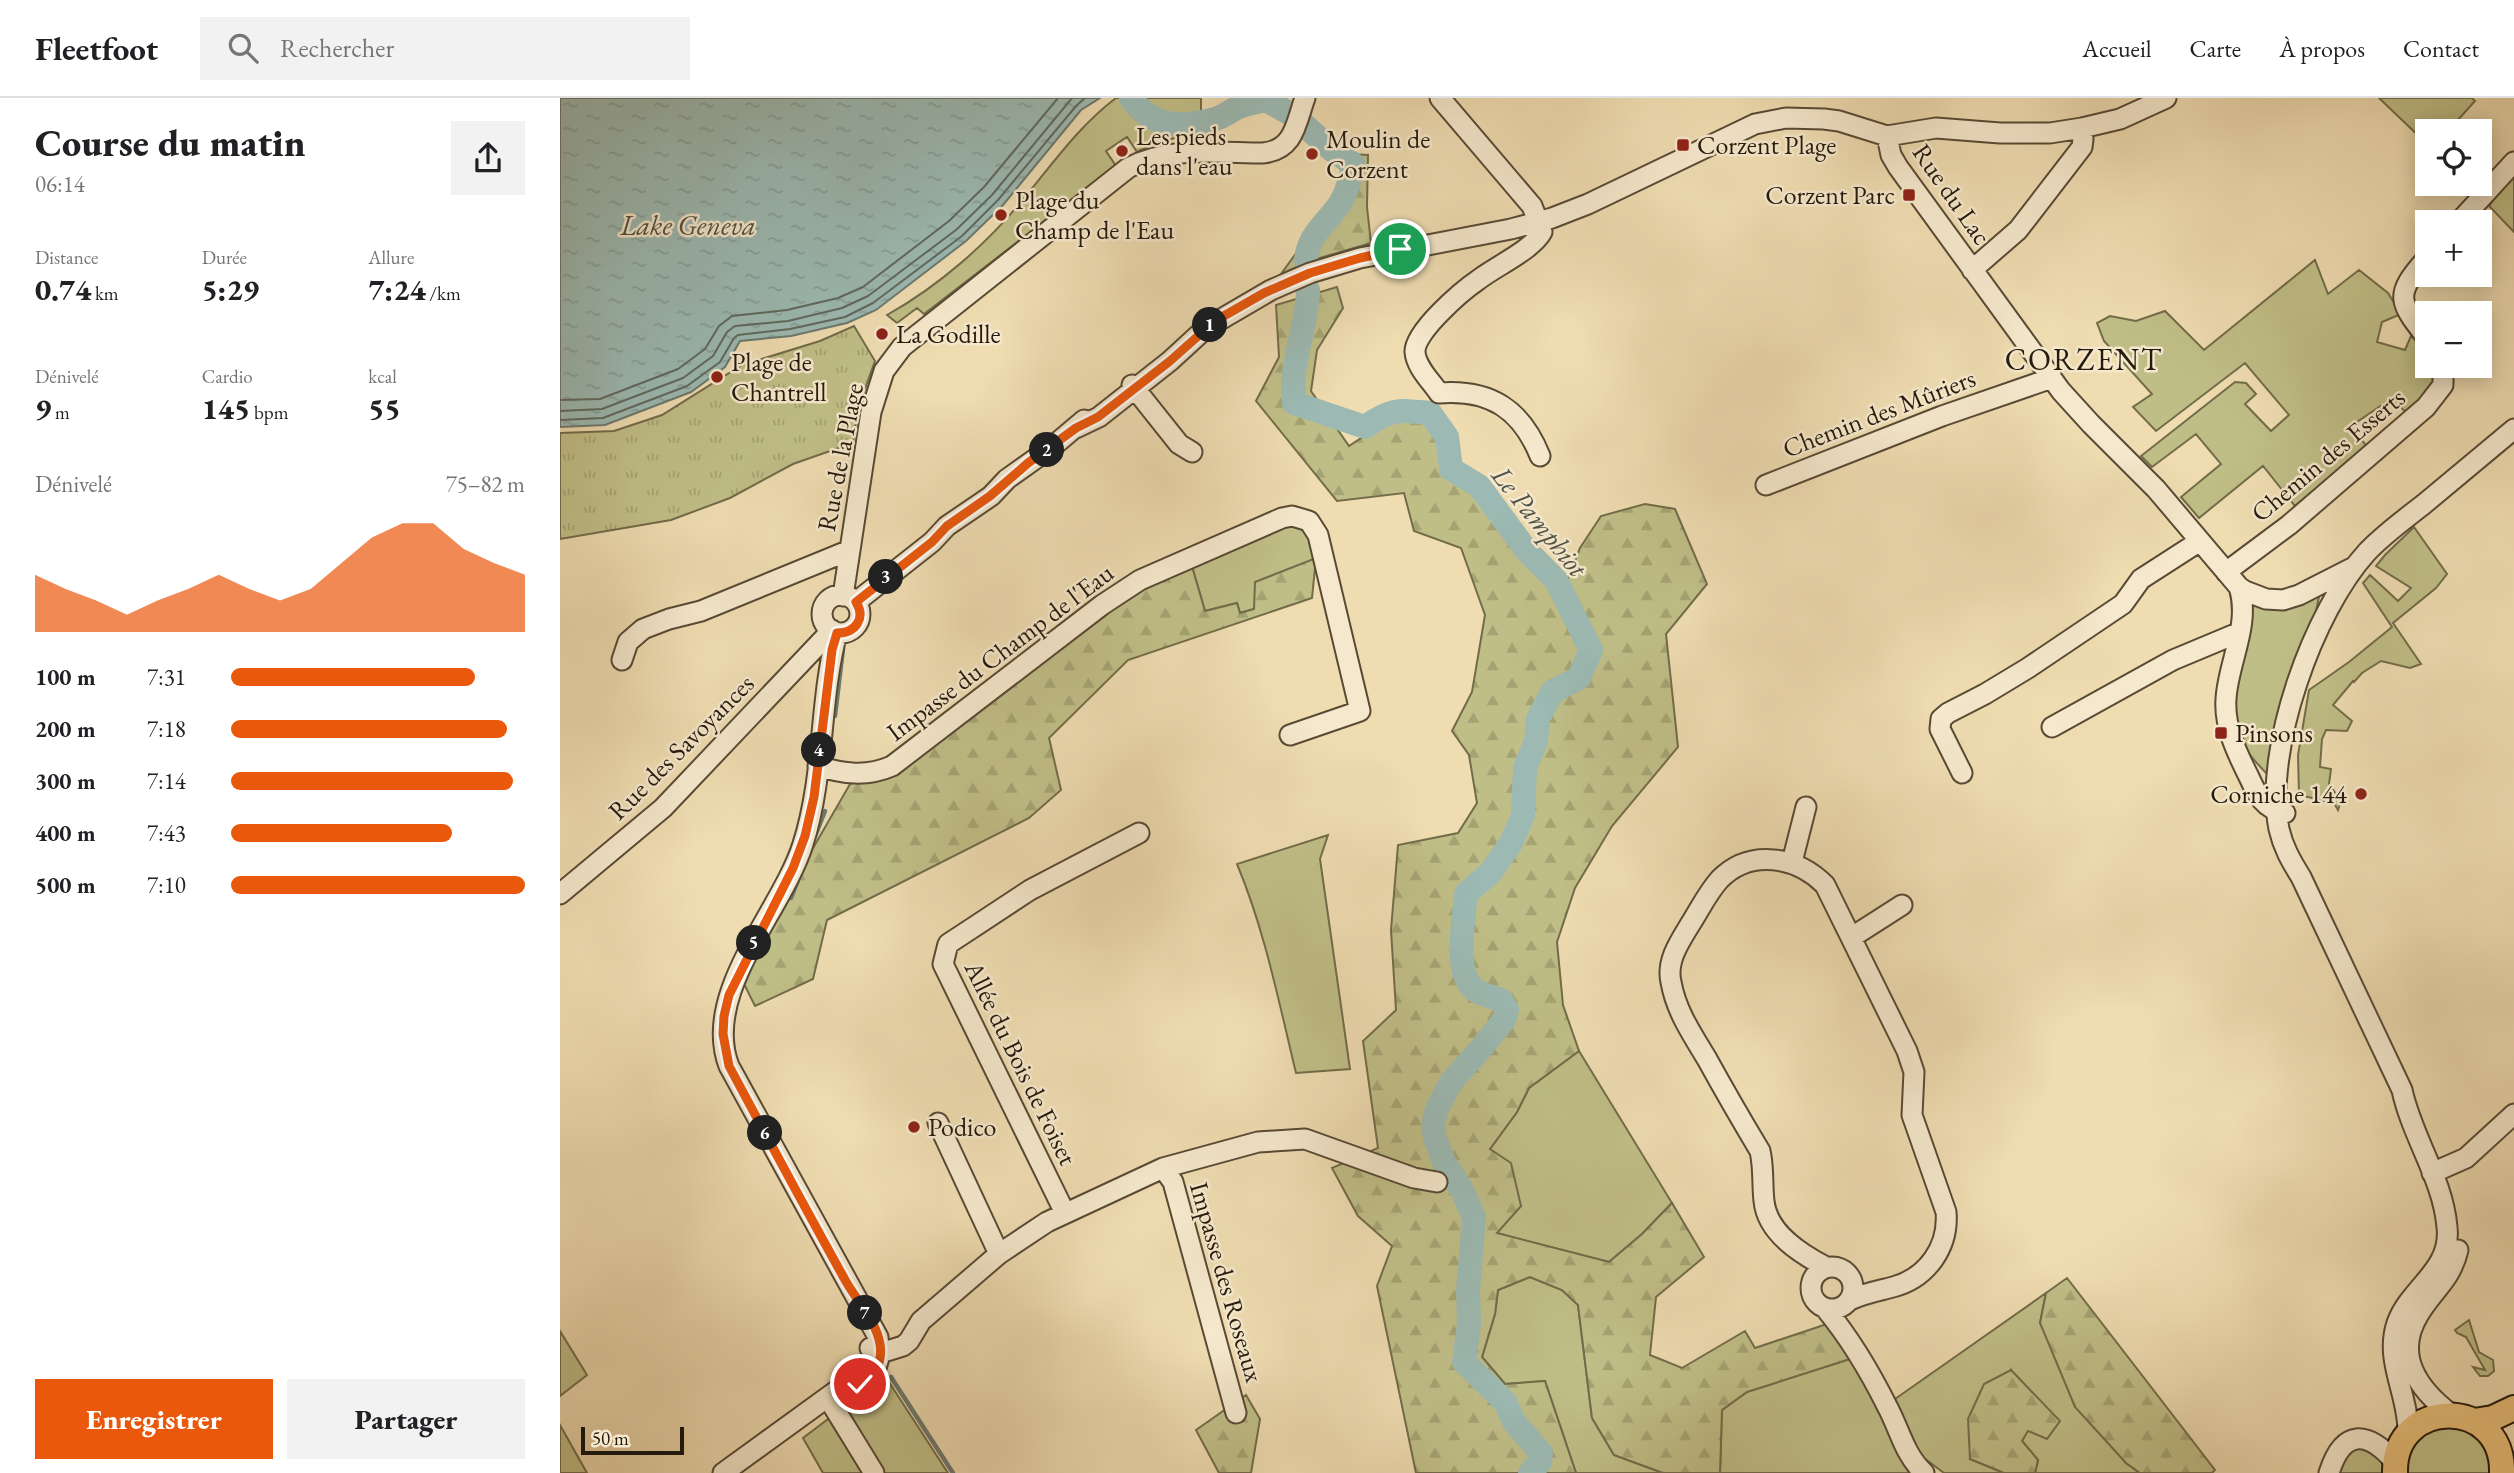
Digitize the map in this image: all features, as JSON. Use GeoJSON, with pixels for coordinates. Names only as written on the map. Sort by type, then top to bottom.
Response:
{"type":"FeatureCollection","features":[{"type":"Feature","properties":{"kind":"main road"},"geometry":{"type":"LineString","coordinates":[[2395,1467],[2398,1449],[2408,1433],[2432,1417],[2493,1418],[2514,1408]]}},
{"type":"Feature","properties":{"kind":"main road"},"geometry":{"type":"LineString","coordinates":[[2463,1418],[2495,1441],[2506,1457]]}},
{"type":"Feature","properties":{"kind":"street","name":"Rue de la Plage"},"geometry":{"type":"LineString","coordinates":[[849,599],[849,550],[874,398],[884,371],[909,341],[1128,168],[1168,155],[1275,151],[1287,142],[1298,124],[1305,98]]}},
{"type":"Feature","properties":{"kind":"street"},"geometry":{"type":"LineString","coordinates":[[1440,98],[1532,206],[1542,232],[1539,237],[1477,280],[1450,304],[1419,338],[1415,350],[1423,371],[1439,393],[1465,391],[1503,405],[1531,432],[1540,456]]}},
{"type":"Feature","properties":{"kind":"street"},"geometry":{"type":"LineString","coordinates":[[1887,136],[1936,128],[2050,133],[2120,119],[2164,100]]}},
{"type":"Feature","properties":{"kind":"street","name":"Rue du Lac"},"geometry":{"type":"LineString","coordinates":[[849,599],[932,542],[947,526],[986,499],[1011,476],[1052,447],[1111,398],[1134,387],[1144,372],[1179,344],[1264,293],[1335,265],[1540,222],[1588,204],[1762,122],[1796,118],[1832,120],[1887,136],[1894,161],[2073,405],[2142,473],[2233,580]]}},
{"type":"Feature","properties":{"kind":"street"},"geometry":{"type":"LineString","coordinates":[[1972,270],[2018,230],[2082,147],[2082,128]]}},
{"type":"Feature","properties":{"kind":"street"},"geometry":{"type":"LineString","coordinates":[[2470,210],[2514,162]]}},
{"type":"Feature","properties":{"kind":"street"},"geometry":{"type":"LineString","coordinates":[[2415,272],[2408,280],[2403,300],[2406,310],[2415,322]]}},
{"type":"Feature","properties":{"kind":"street","name":"Chemin des Mûriers"},"geometry":{"type":"LineString","coordinates":[[1766,485],[1942,416],[2052,378]]}},
{"type":"Feature","properties":{"kind":"street","name":"Chemin des Esserts"},"geometry":{"type":"LineString","coordinates":[[2233,580],[2289,525],[2426,407],[2443,385],[2443,378]]}},
{"type":"Feature","properties":{"kind":"street"},"geometry":{"type":"LineString","coordinates":[[1134,387],[1179,444],[1192,452]]}},
{"type":"Feature","properties":{"kind":"street"},"geometry":{"type":"LineString","coordinates":[[2408,1433],[2406,1411],[2393,1359],[2393,1341],[2401,1314],[2423,1296],[2444,1284],[2459,1224],[2438,1172],[2408,1112],[2402,1090],[2301,877],[2283,846],[2277,802],[2279,755],[2318,629],[2332,601],[2356,566],[2379,540],[2514,429]]}},
{"type":"Feature","properties":{"kind":"street","name":"Impasse du Champ de l'Eau"},"geometry":{"type":"LineString","coordinates":[[817,766],[851,774],[892,766],[1097,609],[1140,580],[1292,516],[1309,521],[1318,535],[1360,711],[1290,735]]}},
{"type":"Feature","properties":{"kind":"street"},"geometry":{"type":"LineString","coordinates":[[1962,773],[1940,729],[1941,719],[2028,668],[2123,604],[2141,579],[2200,541]]}},
{"type":"Feature","properties":{"kind":"street"},"geometry":{"type":"LineString","coordinates":[[622,660],[628,642],[643,629],[701,611],[849,550]]}},
{"type":"Feature","properties":{"kind":"street"},"geometry":{"type":"LineString","coordinates":[[2233,580],[2259,597],[2283,600],[2299,595],[2356,566]]}},
{"type":"Feature","properties":{"kind":"street"},"geometry":{"type":"LineString","coordinates":[[2233,580],[2242,601],[2240,632],[2227,686],[2226,708],[2236,752],[2277,802]]}},
{"type":"Feature","properties":{"kind":"street"},"geometry":{"type":"LineString","coordinates":[[832,598],[849,599],[860,614],[858,624],[847,632],[834,631],[826,625],[823,618],[824,607],[832,598]]}},
{"type":"Feature","properties":{"kind":"street"},"geometry":{"type":"LineString","coordinates":[[723,1473],[828,1398],[869,1378],[877,1367],[875,1328],[848,1285],[729,1066],[723,1034],[724,1016],[732,989],[804,843],[814,797],[834,631]]}},
{"type":"Feature","properties":{"kind":"street","name":"Rue des Savoyances"},"geometry":{"type":"LineString","coordinates":[[560,894],[663,808],[834,631]]}},
{"type":"Feature","properties":{"kind":"street"},"geometry":{"type":"LineString","coordinates":[[2052,727],[2173,660],[2240,632]]}},
{"type":"Feature","properties":{"kind":"street"},"geometry":{"type":"LineString","coordinates":[[1791,862],[1806,807]]}},
{"type":"Feature","properties":{"kind":"street","name":"Allée du Bois de Foiset"},"geometry":{"type":"LineString","coordinates":[[1065,1213],[943,964],[948,944],[1030,890],[1139,833]]}},
{"type":"Feature","properties":{"kind":"street"},"geometry":{"type":"LineString","coordinates":[[1825,1308],[1832,1310],[1880,1289],[1895,1287],[1922,1272],[1936,1258],[1944,1242],[1947,1227],[1942,1199],[1913,1115],[1914,1072],[1907,1051],[1825,886],[1804,868],[1791,862],[1751,862],[1734,869],[1721,879],[1676,947],[1670,979],[1677,1009],[1760,1152],[1766,1213],[1778,1233],[1803,1255],[1826,1267],[1841,1268],[1852,1278],[1880,1289]]}},
{"type":"Feature","properties":{"kind":"street"},"geometry":{"type":"LineString","coordinates":[[1852,937],[1902,905]]}},
{"type":"Feature","properties":{"kind":"street"},"geometry":{"type":"LineString","coordinates":[[2438,1172],[2466,1158],[2514,1114]]}},
{"type":"Feature","properties":{"kind":"street"},"geometry":{"type":"LineString","coordinates":[[939,1124],[999,1254]]}},
{"type":"Feature","properties":{"kind":"street"},"geometry":{"type":"LineString","coordinates":[[875,1350],[891,1350],[907,1344],[920,1321],[999,1254],[1047,1222],[1163,1168],[1258,1142],[1305,1139],[1414,1178],[1437,1182]]}},
{"type":"Feature","properties":{"kind":"street","name":"Impasse des Roseaux"},"geometry":{"type":"LineString","coordinates":[[1163,1168],[1173,1182],[1236,1413]]}},
{"type":"Feature","properties":{"kind":"street"},"geometry":{"type":"LineString","coordinates":[[1803,1255],[1813,1298],[1825,1308],[1842,1330],[1883,1397],[1903,1446],[1914,1464],[1924,1473]]}},
{"type":"Feature","properties":{"kind":"street"},"geometry":{"type":"LineString","coordinates":[[1811,1283],[1819,1271],[1826,1267]]}},
{"type":"Feature","properties":{"kind":"street"},"geometry":{"type":"LineString","coordinates":[[1842,1330],[1848,1303],[1854,1291],[1852,1278]]}},
{"type":"Feature","properties":{"kind":"street"},"geometry":{"type":"LineString","coordinates":[[2423,1296],[2412,1330],[2410,1362],[2424,1391],[2463,1418]]}},
{"type":"Feature","properties":{"kind":"street"},"geometry":{"type":"LineString","coordinates":[[828,1398],[874,1473]]}},
{"type":"Feature","properties":{"kind":"street"},"geometry":{"type":"LineString","coordinates":[[2329,1473],[2339,1448],[2359,1438],[2374,1442],[2395,1467]]}},
{"type":"Feature","properties":{"kind":"green space"},"geometry":{"type":"Polygon","coordinates":[[[1116,98],[1201,98],[1201,131],[1153,144],[1137,152],[1127,137],[1106,151],[1116,166],[924,314],[917,308],[897,323],[887,315],[944,277],[979,247],[1011,214],[1079,132],[1116,98]]]}},
{"type":"Feature","properties":{"kind":"green space"},"geometry":{"type":"Polygon","coordinates":[[[2379,98],[2472,98],[2475,101],[2459,119],[2415,119],[2415,132],[2379,98]]]}},
{"type":"Feature","properties":{"kind":"green space"},"geometry":{"type":"Polygon","coordinates":[[[1303,115],[1349,154],[1368,155],[1367,207],[1371,243],[1313,260],[1281,274],[1331,205],[1345,173],[1298,130],[1303,115]]]}},
{"type":"Feature","properties":{"kind":"green space"},"geometry":{"type":"Polygon","coordinates":[[[2514,173],[2514,232],[2489,206],[2514,173]]]}},
{"type":"Feature","properties":{"kind":"green space"},"geometry":{"type":"Polygon","coordinates":[[[2315,260],[2328,294],[2359,270],[2388,293],[2401,314],[2382,322],[2377,342],[2405,350],[2411,336],[2415,339],[2415,378],[2433,378],[2422,398],[2407,413],[2391,399],[2351,426],[2368,448],[2295,506],[2263,466],[2199,518],[2181,497],[2221,464],[2196,434],[2152,467],[2141,456],[2235,382],[2246,383],[2256,394],[2245,404],[2271,431],[2289,415],[2245,363],[2156,431],[2133,407],[2152,394],[2104,341],[2097,323],[2110,316],[2136,321],[2165,311],[2204,350],[2315,260]]]}},
{"type":"Feature","properties":{"kind":"green space"},"geometry":{"type":"Polygon","coordinates":[[[1337,287],[1343,308],[1317,350],[1311,391],[1349,446],[1388,420],[1426,420],[1565,585],[1580,548],[1601,516],[1645,504],[1675,509],[1707,584],[1666,634],[1678,747],[1612,826],[1575,888],[1557,942],[1563,1005],[1579,1051],[1529,1088],[1517,1112],[1490,1149],[1511,1163],[1521,1206],[1497,1233],[1609,1262],[1642,1234],[1672,1203],[1704,1257],[1656,1297],[1650,1355],[1682,1368],[1745,1331],[1755,1348],[1827,1324],[1850,1359],[1747,1392],[1722,1410],[1720,1473],[1663,1473],[1614,1455],[1592,1418],[1578,1305],[1562,1290],[1530,1277],[1498,1290],[1495,1314],[1482,1357],[1505,1384],[1545,1381],[1576,1473],[1416,1473],[1377,1286],[1392,1246],[1358,1216],[1332,1168],[1378,1148],[1363,1041],[1396,1010],[1391,930],[1398,845],[1458,833],[1477,803],[1469,755],[1452,731],[1472,692],[1485,615],[1461,548],[1414,531],[1404,493],[1337,501],[1256,401],[1279,357],[1276,305],[1337,287]]]}},
{"type":"Feature","properties":{"kind":"green space"},"geometry":{"type":"Polygon","coordinates":[[[854,326],[875,361],[858,408],[853,443],[793,464],[730,498],[671,520],[560,539],[560,433],[614,431],[662,415],[742,365],[820,341],[854,326]]]}},
{"type":"Feature","properties":{"kind":"green space"},"geometry":{"type":"Polygon","coordinates":[[[1296,523],[1307,527],[1316,558],[1254,609],[1240,613],[1237,603],[1205,611],[1191,563],[1296,523]]]}},
{"type":"Feature","properties":{"kind":"green space"},"geometry":{"type":"Polygon","coordinates":[[[2414,527],[2447,574],[2436,588],[2393,623],[2421,664],[2410,668],[2381,661],[2353,681],[2333,705],[2352,721],[2347,731],[2326,730],[2322,739],[2320,767],[2331,769],[2329,784],[2341,801],[2338,810],[2334,803],[2299,795],[2298,755],[2309,690],[2392,627],[2363,583],[2370,575],[2398,601],[2411,588],[2376,566],[2414,527]]]}},
{"type":"Feature","properties":{"kind":"green space"},"geometry":{"type":"Polygon","coordinates":[[[1316,558],[1312,598],[1128,660],[1049,738],[1061,790],[1029,818],[827,920],[813,979],[755,1006],[743,982],[809,855],[850,784],[897,768],[1103,611],[1191,563],[1205,611],[1237,603],[1240,613],[1254,609],[1255,582],[1316,558]]]}},
{"type":"Feature","properties":{"kind":"green space"},"geometry":{"type":"Polygon","coordinates":[[[2320,592],[2270,777],[2241,741],[2235,729],[2233,715],[2234,683],[2249,601],[2320,592]]]}},
{"type":"Feature","properties":{"kind":"green space"},"geometry":{"type":"Polygon","coordinates":[[[1328,835],[1320,859],[1350,1069],[1296,1073],[1263,941],[1237,864],[1328,835]]]}},
{"type":"Feature","properties":{"kind":"green space"},"geometry":{"type":"Polygon","coordinates":[[[1579,1051],[1672,1203],[1642,1234],[1609,1262],[1496,1233],[1521,1206],[1490,1149],[1517,1112],[1529,1088],[1579,1051]]]}},
{"type":"Feature","properties":{"kind":"green space"},"geometry":{"type":"Polygon","coordinates":[[[1530,1277],[1562,1290],[1578,1305],[1592,1418],[1614,1455],[1663,1473],[1576,1473],[1545,1381],[1505,1384],[1482,1357],[1495,1314],[1498,1290],[1530,1277]]]}},
{"type":"Feature","properties":{"kind":"green space"},"geometry":{"type":"Polygon","coordinates":[[[2067,1278],[2215,1470],[2212,1473],[2140,1473],[2126,1463],[2075,1407],[2040,1323],[2046,1293],[2067,1278]]]}},
{"type":"Feature","properties":{"kind":"green space"},"geometry":{"type":"Polygon","coordinates":[[[2046,1293],[2040,1323],[2126,1463],[2140,1473],[2035,1473],[2038,1460],[2022,1441],[2027,1431],[2011,1370],[1970,1459],[2004,1473],[1944,1473],[1920,1455],[1895,1399],[2046,1293]]]}},
{"type":"Feature","properties":{"kind":"green space"},"geometry":{"type":"Polygon","coordinates":[[[2469,1320],[2479,1352],[2493,1360],[2494,1371],[2488,1376],[2480,1376],[2473,1367],[2485,1370],[2466,1337],[2455,1330],[2469,1320]]]}},
{"type":"Feature","properties":{"kind":"green space"},"geometry":{"type":"Polygon","coordinates":[[[560,1331],[587,1375],[560,1396],[560,1331]]]}},
{"type":"Feature","properties":{"kind":"green space"},"geometry":{"type":"Polygon","coordinates":[[[1850,1359],[1882,1408],[1913,1473],[1720,1473],[1722,1410],[1747,1392],[1850,1359]]]}},
{"type":"Feature","properties":{"kind":"green space"},"geometry":{"type":"Polygon","coordinates":[[[2011,1370],[2060,1421],[2047,1439],[2028,1431],[2022,1441],[2038,1460],[2035,1473],[2004,1473],[1970,1459],[1968,1419],[1984,1384],[2011,1370]]]}},
{"type":"Feature","properties":{"kind":"green space"},"geometry":{"type":"Polygon","coordinates":[[[885,1376],[948,1473],[823,1473],[803,1438],[885,1376]]]}},
{"type":"Feature","properties":{"kind":"green space"},"geometry":{"type":"Polygon","coordinates":[[[1246,1395],[1260,1419],[1251,1473],[1219,1473],[1196,1430],[1246,1395]]]}},
{"type":"Feature","properties":{"kind":"green space"},"geometry":{"type":"Polygon","coordinates":[[[560,1425],[587,1473],[560,1473],[560,1425]]]}},
{"type":"Feature","properties":{"kind":"green space"},"geometry":{"type":"Polygon","coordinates":[[[2434,1427],[2464,1428],[2487,1447],[2492,1473],[2405,1473],[2411,1446],[2434,1427]]]}},
{"type":"Feature","properties":{"kind":"green space"},"geometry":{"type":"Polygon","coordinates":[[[2359,1443],[2385,1462],[2385,1473],[2333,1473],[2338,1457],[2359,1443]]]}},
{"type":"Feature","properties":{"kind":"water","name":"Lake Geneva"},"geometry":{"type":"Polygon","coordinates":[[[560,98],[1100,98],[1081,110],[1003,205],[966,241],[876,310],[847,323],[791,336],[740,341],[725,367],[691,392],[605,425],[560,427],[560,98]]]}},
{"type":"Feature","properties":{"kind":"waterway","name":"Le Pamphiot"},"geometry":{"type":"LineString","coordinates":[[1131,98],[1148,115],[1168,123],[1179,124],[1215,119],[1236,108],[1266,100],[1287,112]]}},
{"type":"Feature","properties":{"kind":"waterway","name":"Le Pamphiot"},"geometry":{"type":"LineString","coordinates":[[1303,124],[1332,150],[1353,164],[1343,197],[1310,243],[1306,260]]}},
{"type":"Feature","properties":{"kind":"waterway","name":"Le Pamphiot"},"geometry":{"type":"LineString","coordinates":[[1308,290],[1294,374],[1294,403],[1365,427],[1389,413],[1430,413],[1447,437],[1451,469],[1479,486],[1527,551],[1556,580],[1591,650],[1579,678],[1552,692],[1538,719],[1536,741],[1525,768],[1523,815],[1511,843],[1491,872],[1466,894],[1462,931],[1464,972],[1468,983],[1475,990],[1501,1000],[1507,1010],[1504,1020],[1451,1082],[1437,1109],[1433,1125],[1444,1162],[1463,1192],[1474,1218],[1468,1290],[1469,1323],[1464,1362],[1505,1402],[1514,1422],[1541,1453],[1540,1462],[1530,1473]]}},
{"type":"Feature","properties":{"kind":"waterway"},"geometry":{"type":"LineString","coordinates":[[835,716],[843,649]]}},
{"type":"Feature","properties":{"kind":"waterway"},"geometry":{"type":"LineString","coordinates":[[814,839],[825,811]]}},
{"type":"Feature","properties":{"kind":"waterway"},"geometry":{"type":"LineString","coordinates":[[791,898],[798,880]]}},
{"type":"Feature","properties":{"kind":"waterway"},"geometry":{"type":"LineString","coordinates":[[891,1377],[953,1473]]}},
{"type":"Feature","properties":{"kind":"place","name":"Corzent Plage"},"geometry":{"type":"Point","coordinates":[1683,145]}},
{"type":"Feature","properties":{"kind":"place","name":"Les pieds dans l'eau"},"geometry":{"type":"Point","coordinates":[1122,151]}},
{"type":"Feature","properties":{"kind":"place","name":"Moulin de Corzent"},"geometry":{"type":"Point","coordinates":[1312,154]}},
{"type":"Feature","properties":{"kind":"place","name":"Corzent Parc"},"geometry":{"type":"Point","coordinates":[1909,195]}},
{"type":"Feature","properties":{"kind":"place","name":"Plage du Champ de l'Eau"},"geometry":{"type":"Point","coordinates":[1001,215]}},
{"type":"Feature","properties":{"kind":"place","name":"La Godille"},"geometry":{"type":"Point","coordinates":[882,334]}},
{"type":"Feature","properties":{"kind":"place","name":"Plage de Chantrell"},"geometry":{"type":"Point","coordinates":[717,377]}},
{"type":"Feature","properties":{"kind":"place","name":"Pinsons"},"geometry":{"type":"Point","coordinates":[2221,733]}},
{"type":"Feature","properties":{"kind":"place","name":"Corniche 144"},"geometry":{"type":"Point","coordinates":[2361,794]}},
{"type":"Feature","properties":{"kind":"place","name":"Podico"},"geometry":{"type":"Point","coordinates":[914,1127]}},
{"type":"Feature","properties":{"kind":"district","name":"CORZENT"},"geometry":{"type":"Point","coordinates":[2084,359]}},
{"type":"Feature","properties":{"kind":"route"},"geometry":{"type":"LineString","coordinates":[[860,1384],[872,1375],[878,1363],[880,1351],[877,1332],[848,1285],[729,1066],[723,1034],[724,1016],[732,989],[804,843],[814,797],[832,650],[837,633],[847,632],[858,624],[860,614],[856,602],[932,542],[937,534],[1076,428],[1098,417],[1170,361],[1215,321],[1264,293],[1310,273],[1400,249]]}}]}
